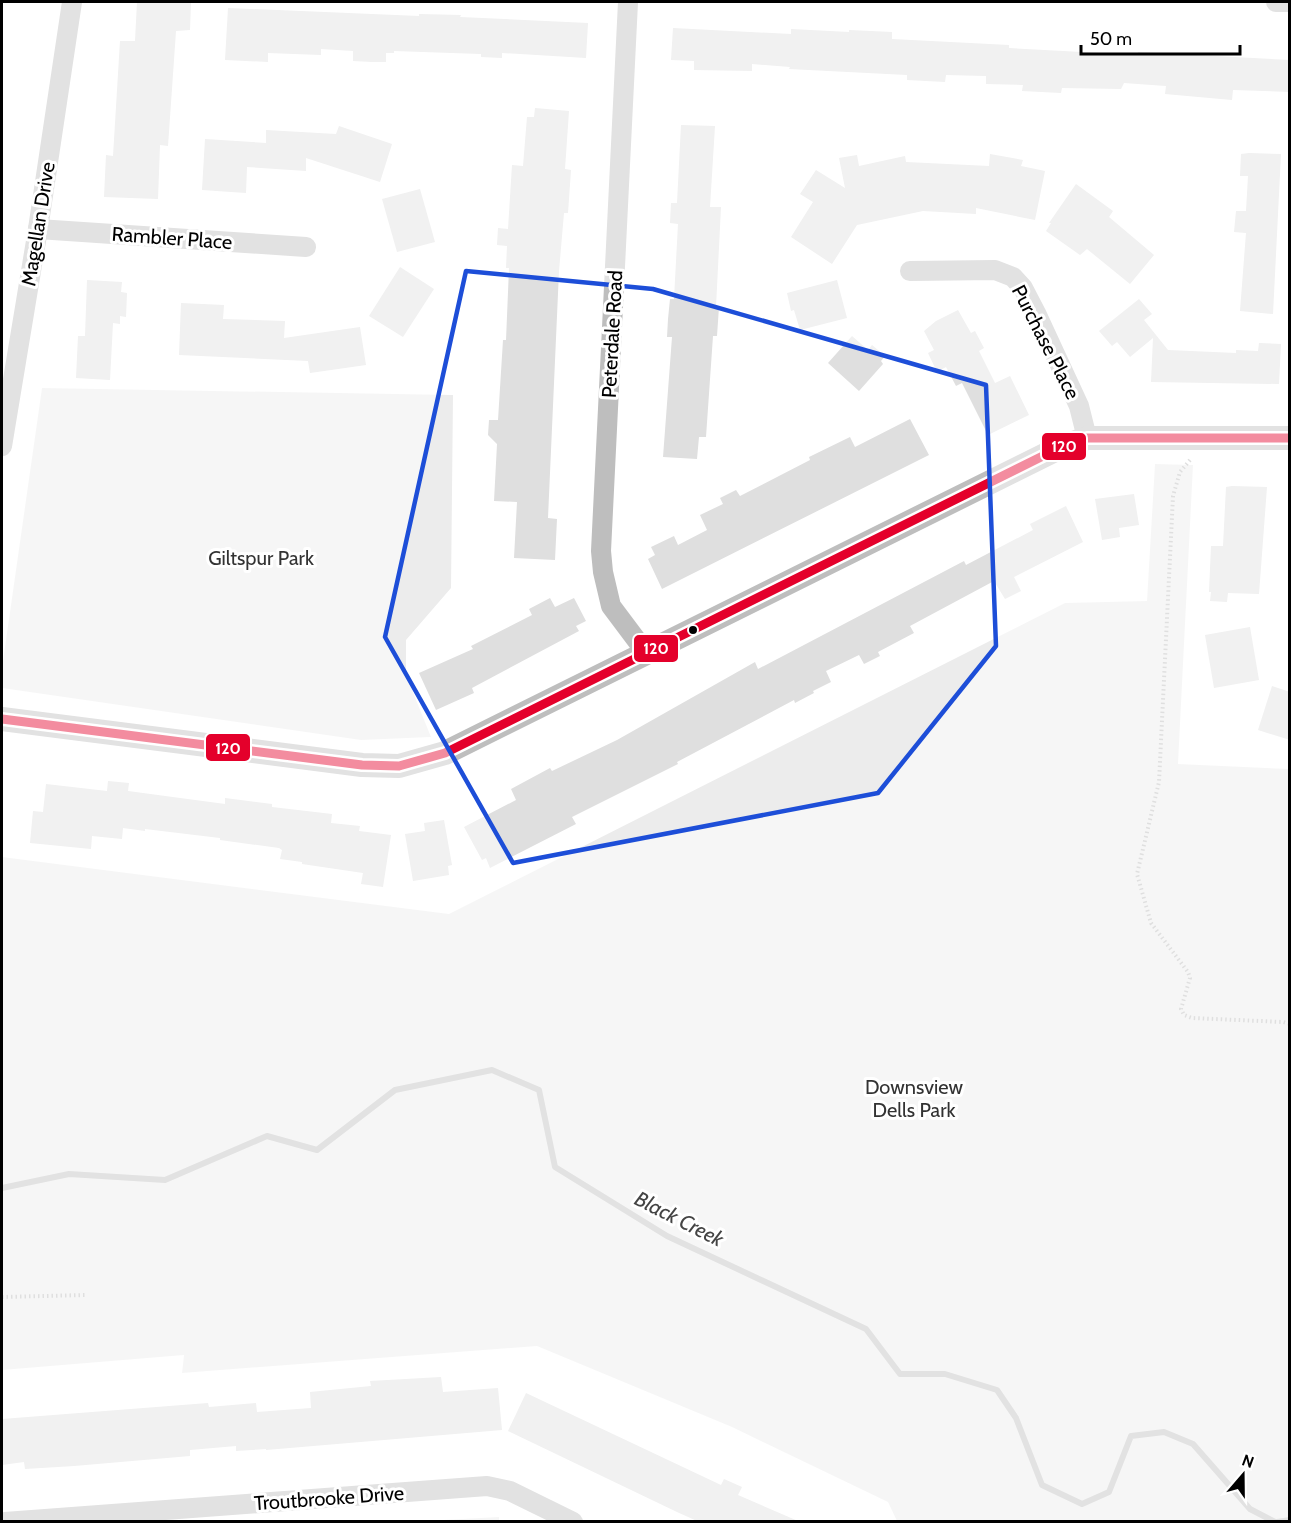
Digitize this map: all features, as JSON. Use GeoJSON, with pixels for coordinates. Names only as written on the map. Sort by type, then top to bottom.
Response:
{"type":"FeatureCollection","features":[{"type":"Feature","properties":{"kind":"street","name":"Magellan Drive"},"geometry":{"type":"LineString","coordinates":[[2,446],[72,2]]}},
{"type":"Feature","properties":{"kind":"street","name":"Peterdale Road"},"geometry":{"type":"LineString","coordinates":[[628,2],[601,551],[611,606],[647,654]]}},
{"type":"Feature","properties":{"kind":"street"},"geometry":{"type":"LineString","coordinates":[[1276,2],[1290,2]]}},
{"type":"Feature","properties":{"kind":"street","name":"Rambler Place"},"geometry":{"type":"LineString","coordinates":[[38,229],[306,247]]}},
{"type":"Feature","properties":{"kind":"street","name":"Purchase Place"},"geometry":{"type":"LineString","coordinates":[[910,271],[995,270],[1013,277],[1023,288],[1036,313],[1079,406],[1087,438]]}},
{"type":"Feature","properties":{"kind":"street"},"geometry":{"type":"LineString","coordinates":[[2,719],[362,765],[399,766],[445,753],[1059,448],[1087,438],[1290,438]]}},
{"type":"Feature","properties":{"kind":"street","name":"Troutbrooke Drive"},"geometry":{"type":"LineString","coordinates":[[4,1521],[70,1519],[487,1486],[510,1491],[573,1521]]}},
{"type":"Feature","properties":{"kind":"path"},"geometry":{"type":"LineString","coordinates":[[1210,439],[1180,472],[1173,496],[1159,782],[1137,874],[1151,923],[1188,972],[1190,978],[1180,1010],[1184,1015],[1192,1018],[1290,1024]]}},
{"type":"Feature","properties":{"kind":"path"},"geometry":{"type":"LineString","coordinates":[[2,1298],[86,1294]]}},
{"type":"Feature","properties":{"kind":"highlighted area"},"geometry":{"type":"Polygon","coordinates":[[[466,271],[653,289],[986,385],[996,646],[878,793],[513,863],[385,637],[466,271]]]}},
{"type":"Feature","properties":{"kind":"green space","name":"Giltspur Park"},"geometry":{"type":"Polygon","coordinates":[[[42,388],[453,395],[451,588],[406,640],[406,675],[431,737],[361,740],[2,688],[2,668],[42,388]]]}},
{"type":"Feature","properties":{"kind":"green space","name":"Downsview Dells Park"},"geometry":{"type":"Polygon","coordinates":[[[1155,464],[1193,465],[1178,764],[1289,769],[1289,1521],[897,1521],[888,1502],[732,1427],[537,1346],[182,1373],[184,1355],[2,1370],[2,857],[449,914],[1065,603],[1147,601],[1155,464]]]}},
{"type":"Feature","properties":{"kind":"green space"},"geometry":{"type":"Polygon","coordinates":[[[499,1517],[499,1521],[425,1521],[499,1517]]]}},
{"type":"Feature","properties":{"kind":"building"},"geometry":{"type":"Polygon","coordinates":[[[137,2],[191,2],[190,30],[176,31],[168,146],[160,145],[158,199],[104,197],[106,155],[113,156],[120,41],[135,41],[137,2]]]}},
{"type":"Feature","properties":{"kind":"building"},"geometry":{"type":"Polygon","coordinates":[[[228,8],[419,16],[419,14],[461,15],[460,17],[588,23],[586,58],[502,53],[502,58],[481,57],[481,54],[394,51],[394,53],[386,53],[386,62],[372,62],[353,61],[353,51],[321,49],[321,55],[268,53],[268,62],[225,60],[228,8]]]}},
{"type":"Feature","properties":{"kind":"building"},"geometry":{"type":"Polygon","coordinates":[[[673,28],[791,34],[791,29],[892,32],[892,39],[1009,45],[1009,48],[1290,60],[1290,92],[1233,90],[1232,100],[1165,94],[1166,86],[1124,83],[1121,89],[1062,88],[1061,93],[1022,91],[1023,85],[986,84],[986,76],[946,75],[945,82],[907,80],[907,75],[789,69],[790,67],[752,64],[752,71],[694,70],[694,61],[671,60],[673,28]]]}},
{"type":"Feature","properties":{"kind":"building"},"geometry":{"type":"Polygon","coordinates":[[[535,108],[569,111],[565,169],[571,170],[568,213],[564,213],[559,271],[548,518],[557,519],[555,560],[514,558],[517,502],[494,501],[497,444],[488,435],[489,420],[498,420],[503,340],[506,340],[509,268],[506,268],[507,246],[497,245],[498,228],[508,229],[512,165],[523,166],[527,117],[534,117],[535,108]]]}},
{"type":"Feature","properties":{"kind":"building"},"geometry":{"type":"Polygon","coordinates":[[[681,125],[715,126],[710,207],[721,207],[716,307],[719,307],[717,336],[713,336],[706,437],[699,437],[697,459],[663,457],[672,337],[667,337],[668,319],[670,299],[674,299],[678,224],[670,223],[671,203],[677,203],[681,125]]]}},
{"type":"Feature","properties":{"kind":"building"},"geometry":{"type":"Polygon","coordinates":[[[339,126],[392,144],[380,182],[306,158],[306,171],[247,167],[246,193],[202,190],[205,139],[266,143],[266,130],[336,134],[339,126]]]}},
{"type":"Feature","properties":{"kind":"building"},"geometry":{"type":"Polygon","coordinates":[[[990,154],[1023,160],[1021,166],[1045,171],[1035,220],[976,208],[976,214],[923,211],[857,225],[832,264],[791,237],[813,202],[800,194],[816,170],[845,188],[839,158],[857,155],[859,166],[905,156],[906,162],[989,166],[990,154]]]}},
{"type":"Feature","properties":{"kind":"building"},"geometry":{"type":"Polygon","coordinates":[[[1241,154],[1281,154],[1273,314],[1240,311],[1246,233],[1234,232],[1236,211],[1246,211],[1248,176],[1240,176],[1241,154]]]}},
{"type":"Feature","properties":{"kind":"building"},"geometry":{"type":"Polygon","coordinates":[[[1076,184],[1113,211],[1109,217],[1154,255],[1130,284],[1087,249],[1080,255],[1046,231],[1076,184]]]}},
{"type":"Feature","properties":{"kind":"building"},"geometry":{"type":"Polygon","coordinates":[[[420,189],[435,242],[397,252],[382,199],[420,189]]]}},
{"type":"Feature","properties":{"kind":"building"},"geometry":{"type":"Polygon","coordinates":[[[400,267],[434,289],[403,337],[369,316],[400,267]]]}},
{"type":"Feature","properties":{"kind":"building"},"geometry":{"type":"Polygon","coordinates":[[[87,280],[122,282],[121,292],[127,293],[126,317],[120,316],[120,324],[113,323],[110,380],[76,378],[78,336],[85,336],[87,280]]]}},
{"type":"Feature","properties":{"kind":"building"},"geometry":{"type":"Polygon","coordinates":[[[837,280],[847,318],[800,330],[794,310],[791,311],[787,293],[837,280]]]}},
{"type":"Feature","properties":{"kind":"building"},"geometry":{"type":"Polygon","coordinates":[[[1139,299],[1152,314],[1144,320],[1168,350],[1236,353],[1236,350],[1258,351],[1259,343],[1281,344],[1279,384],[1151,382],[1153,338],[1130,357],[1117,342],[1112,346],[1099,331],[1139,299]]]}},
{"type":"Feature","properties":{"kind":"building"},"geometry":{"type":"Polygon","coordinates":[[[181,303],[224,305],[223,319],[285,321],[284,338],[360,327],[366,365],[310,373],[308,361],[179,355],[181,303]]]}},
{"type":"Feature","properties":{"kind":"building"},"geometry":{"type":"Polygon","coordinates":[[[958,310],[971,333],[975,331],[984,348],[979,351],[995,383],[1010,376],[1029,415],[988,435],[962,383],[956,386],[946,367],[937,372],[928,353],[934,350],[924,331],[936,321],[958,310]]]}},
{"type":"Feature","properties":{"kind":"building"},"geometry":{"type":"Polygon","coordinates":[[[852,336],[868,350],[872,345],[885,356],[881,361],[883,364],[859,391],[828,363],[852,336]]]}},
{"type":"Feature","properties":{"kind":"building"},"geometry":{"type":"Polygon","coordinates":[[[910,419],[929,455],[662,589],[648,559],[655,555],[651,547],[674,536],[678,545],[707,530],[700,515],[723,504],[720,498],[736,490],[740,496],[850,437],[855,447],[910,419]]]}},
{"type":"Feature","properties":{"kind":"building"},"geometry":{"type":"Polygon","coordinates":[[[1226,487],[1267,487],[1259,594],[1228,593],[1227,602],[1210,601],[1211,546],[1223,546],[1226,487]]]}},
{"type":"Feature","properties":{"kind":"building"},"geometry":{"type":"Polygon","coordinates":[[[1134,494],[1139,525],[1119,528],[1120,537],[1102,540],[1095,499],[1134,494]]]}},
{"type":"Feature","properties":{"kind":"building"},"geometry":{"type":"Polygon","coordinates":[[[1066,506],[1083,542],[1014,577],[1021,591],[1005,599],[994,581],[910,626],[914,633],[878,652],[880,656],[864,664],[859,655],[826,671],[831,682],[813,691],[814,693],[795,703],[794,700],[677,762],[678,764],[572,817],[576,824],[490,868],[486,858],[482,860],[464,827],[516,800],[511,789],[550,768],[552,771],[617,740],[755,662],[758,669],[964,561],[966,565],[1033,530],[1030,524],[1066,506]]]}},
{"type":"Feature","properties":{"kind":"building"},"geometry":{"type":"Polygon","coordinates":[[[550,598],[555,607],[574,598],[586,621],[576,626],[579,631],[472,688],[474,693],[436,710],[419,673],[473,649],[471,646],[532,615],[529,609],[550,598]]]}},
{"type":"Feature","properties":{"kind":"building"},"geometry":{"type":"Polygon","coordinates":[[[1250,627],[1259,680],[1214,688],[1205,635],[1250,627]]]}},
{"type":"Feature","properties":{"kind":"building"},"geometry":{"type":"Polygon","coordinates":[[[1272,686],[1290,692],[1290,740],[1258,730],[1272,686]]]}},
{"type":"Feature","properties":{"kind":"building"},"geometry":{"type":"Polygon","coordinates":[[[108,781],[129,783],[128,791],[225,804],[225,798],[272,804],[272,807],[332,814],[331,823],[360,826],[359,831],[391,835],[383,887],[361,884],[363,873],[280,859],[282,850],[279,848],[220,840],[220,838],[123,828],[122,839],[92,836],[91,849],[30,843],[33,811],[43,812],[46,784],[107,791],[108,781]]]}},
{"type":"Feature","properties":{"kind":"building"},"geometry":{"type":"Polygon","coordinates":[[[444,820],[452,865],[448,866],[449,875],[413,881],[405,834],[425,831],[424,823],[444,820]]]}},
{"type":"Feature","properties":{"kind":"building"},"geometry":{"type":"Polygon","coordinates":[[[441,1377],[443,1392],[498,1388],[502,1430],[266,1450],[236,1451],[236,1446],[190,1450],[190,1456],[74,1466],[25,1469],[24,1462],[2,1465],[2,1419],[208,1403],[209,1407],[256,1403],[257,1412],[311,1408],[310,1392],[371,1386],[370,1381],[441,1377]]]}},
{"type":"Feature","properties":{"kind":"building"},"geometry":{"type":"Polygon","coordinates":[[[526,1393],[721,1485],[724,1479],[742,1487],[738,1495],[798,1521],[697,1521],[677,1512],[508,1431],[526,1393]]]}},
{"type":"Feature","properties":{"kind":"waterway","name":"Black Creek"},"geometry":{"type":"LineString","coordinates":[[2,1188],[69,1174],[165,1180],[267,1136],[317,1150],[395,1090],[492,1070],[539,1090],[555,1167],[667,1236],[866,1329],[900,1374],[945,1374],[997,1390],[1016,1418],[1042,1485],[1082,1504],[1109,1492],[1131,1436],[1164,1432],[1193,1444],[1250,1509],[1275,1522]]}},
{"type":"Feature","properties":{"kind":"waterway","name":"Black Creek"},"geometry":{"type":"LineString","coordinates":[[1277,1522],[1290,1520]]}},
{"type":"Feature","properties":{"kind":"transit line","name":"120"},"geometry":{"type":"LineString","coordinates":[[2,719],[362,765],[399,766],[445,753],[1059,448],[1087,438],[1290,438]]}}]}
